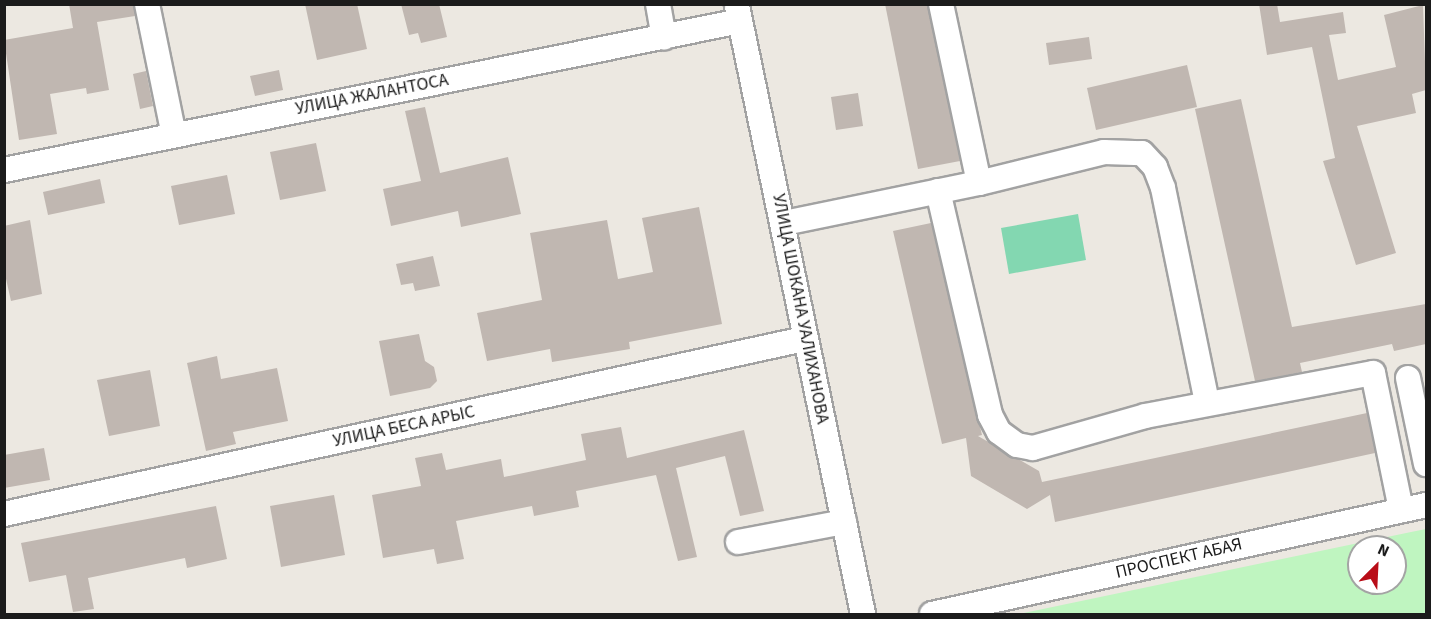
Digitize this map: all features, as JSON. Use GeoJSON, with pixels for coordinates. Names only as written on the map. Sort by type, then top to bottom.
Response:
{"type":"FeatureCollection","features":[{"type":"Feature","properties":{"kind":"street"},"geometry":{"type":"LineString","coordinates":[[147,4],[174,135]]}},
{"type":"Feature","properties":{"kind":"street"},"geometry":{"type":"LineString","coordinates":[[658,4],[664,37]]}},
{"type":"Feature","properties":{"kind":"street"},"geometry":{"type":"LineString","coordinates":[[941,4],[979,183]]}},
{"type":"Feature","properties":{"kind":"street","name":"УЛИЦА ЖАЛАНТОСА"},"geometry":{"type":"LineString","coordinates":[[4,170],[664,37],[739,13]]}},
{"type":"Feature","properties":{"kind":"street","name":"УЛИЦА ШОКАНА УАЛИХАНОВА"},"geometry":{"type":"LineString","coordinates":[[739,13],[784,223],[804,339],[862,615]]}},
{"type":"Feature","properties":{"kind":"street"},"geometry":{"type":"LineString","coordinates":[[784,223],[979,183],[1104,152],[1127,149],[1150,160],[1163,188],[1207,403]]}},
{"type":"Feature","properties":{"kind":"street"},"geometry":{"type":"LineString","coordinates":[[938,191],[984,393],[999,432],[1017,445],[1033,448],[1207,403],[1373,373],[1401,510]]}},
{"type":"Feature","properties":{"kind":"street","name":"УЛИЦА БЕСА АРЫС"},"geometry":{"type":"LineString","coordinates":[[4,514],[804,339]]}},
{"type":"Feature","properties":{"kind":"street"},"geometry":{"type":"LineString","coordinates":[[1408,378],[1423,432],[1426,464]]}},
{"type":"Feature","properties":{"kind":"street","name":"ПРОСПЕКТ АБАЯ"},"geometry":{"type":"LineString","coordinates":[[932,615],[1426,505]]}},
{"type":"Feature","properties":{"kind":"street"},"geometry":{"type":"LineString","coordinates":[[738,542],[844,522]]}},
{"type":"Feature","properties":{"kind":"green space"},"geometry":{"type":"Polygon","coordinates":[[[1078,214],[1086,260],[1009,274],[1001,228],[1078,214]]]}},
{"type":"Feature","properties":{"kind":"green space"},"geometry":{"type":"Polygon","coordinates":[[[1426,529],[1426,614],[1019,614],[1347,545],[1347,595],[1407,595],[1407,535],[1397,535],[1426,529]]]}},
{"type":"Feature","properties":{"kind":"building"},"geometry":{"type":"Polygon","coordinates":[[[69,4],[133,4],[135,16],[97,22],[109,90],[87,94],[86,88],[50,94],[57,134],[19,140],[4,40],[73,28],[69,4]]]}},
{"type":"Feature","properties":{"kind":"building"},"geometry":{"type":"Polygon","coordinates":[[[305,4],[357,4],[367,49],[317,60],[305,4]]]}},
{"type":"Feature","properties":{"kind":"building"},"geometry":{"type":"Polygon","coordinates":[[[401,4],[439,4],[447,37],[421,43],[418,33],[409,35],[401,4]]]}},
{"type":"Feature","properties":{"kind":"building"},"geometry":{"type":"Polygon","coordinates":[[[885,4],[927,4],[960,161],[918,169],[885,4]]]}},
{"type":"Feature","properties":{"kind":"building"},"geometry":{"type":"Polygon","coordinates":[[[1259,4],[1277,4],[1280,22],[1343,12],[1346,33],[1329,35],[1338,80],[1396,67],[1384,15],[1423,5],[1426,90],[1412,94],[1416,113],[1357,126],[1396,253],[1356,265],[1323,161],[1335,158],[1312,47],[1267,55],[1259,4]]]}},
{"type":"Feature","properties":{"kind":"building"},"geometry":{"type":"Polygon","coordinates":[[[1089,37],[1092,59],[1049,65],[1046,43],[1089,37]]]}},
{"type":"Feature","properties":{"kind":"building"},"geometry":{"type":"Polygon","coordinates":[[[1187,65],[1197,107],[1096,130],[1087,88],[1187,65]]]}},
{"type":"Feature","properties":{"kind":"building"},"geometry":{"type":"Polygon","coordinates":[[[279,70],[283,90],[255,96],[250,76],[279,70]]]}},
{"type":"Feature","properties":{"kind":"building"},"geometry":{"type":"Polygon","coordinates":[[[146,71],[153,106],[140,109],[133,74],[146,71]]]}},
{"type":"Feature","properties":{"kind":"building"},"geometry":{"type":"Polygon","coordinates":[[[858,93],[863,126],[836,130],[831,97],[858,93]]]}},
{"type":"Feature","properties":{"kind":"building"},"geometry":{"type":"Polygon","coordinates":[[[1241,99],[1292,327],[1426,304],[1426,344],[1394,351],[1392,344],[1300,363],[1302,372],[1255,381],[1195,109],[1241,99]]]}},
{"type":"Feature","properties":{"kind":"building"},"geometry":{"type":"Polygon","coordinates":[[[425,107],[440,173],[508,157],[521,214],[461,227],[458,211],[391,226],[383,189],[421,181],[405,111],[425,107]]]}},
{"type":"Feature","properties":{"kind":"building"},"geometry":{"type":"Polygon","coordinates":[[[316,143],[326,191],[280,200],[270,152],[316,143]]]}},
{"type":"Feature","properties":{"kind":"building"},"geometry":{"type":"Polygon","coordinates":[[[227,175],[235,214],[179,225],[171,186],[227,175]]]}},
{"type":"Feature","properties":{"kind":"building"},"geometry":{"type":"Polygon","coordinates":[[[100,179],[105,203],[48,215],[43,192],[100,179]]]}},
{"type":"Feature","properties":{"kind":"building"},"geometry":{"type":"Polygon","coordinates":[[[699,207],[722,324],[629,342],[630,349],[552,362],[550,349],[487,361],[477,313],[542,300],[530,233],[607,220],[618,279],[653,272],[642,218],[699,207]]]}},
{"type":"Feature","properties":{"kind":"building"},"geometry":{"type":"Polygon","coordinates":[[[30,220],[42,294],[11,301],[4,270],[4,226],[30,220]]]}},
{"type":"Feature","properties":{"kind":"building"},"geometry":{"type":"Polygon","coordinates":[[[931,223],[982,435],[978,436],[1039,471],[1042,482],[1367,413],[1375,453],[1055,522],[1050,495],[1027,509],[971,476],[966,438],[942,444],[893,231],[931,223]]]}},
{"type":"Feature","properties":{"kind":"building"},"geometry":{"type":"Polygon","coordinates":[[[433,256],[440,286],[415,291],[413,283],[401,285],[396,264],[433,256]]]}},
{"type":"Feature","properties":{"kind":"building"},"geometry":{"type":"Polygon","coordinates":[[[419,334],[425,361],[434,367],[437,381],[430,388],[390,396],[379,341],[419,334]]]}},
{"type":"Feature","properties":{"kind":"building"},"geometry":{"type":"Polygon","coordinates":[[[217,356],[221,379],[277,368],[288,421],[233,432],[236,444],[206,451],[187,363],[217,356]]]}},
{"type":"Feature","properties":{"kind":"building"},"geometry":{"type":"Polygon","coordinates":[[[150,370],[160,426],[109,436],[97,380],[150,370]]]}},
{"type":"Feature","properties":{"kind":"building"},"geometry":{"type":"Polygon","coordinates":[[[621,427],[627,458],[744,430],[764,511],[740,516],[725,456],[676,468],[697,557],[678,561],[656,475],[576,491],[579,507],[534,516],[532,506],[456,521],[464,559],[437,564],[434,549],[383,558],[372,495],[421,486],[415,458],[442,453],[446,470],[501,459],[504,477],[586,460],[581,434],[621,427]]]}},
{"type":"Feature","properties":{"kind":"building"},"geometry":{"type":"Polygon","coordinates":[[[44,448],[50,480],[4,488],[4,455],[44,448]]]}},
{"type":"Feature","properties":{"kind":"building"},"geometry":{"type":"Polygon","coordinates":[[[334,495],[345,555],[281,567],[270,506],[334,495]]]}},
{"type":"Feature","properties":{"kind":"building"},"geometry":{"type":"Polygon","coordinates":[[[216,506],[227,559],[187,568],[185,558],[88,578],[94,609],[73,612],[66,575],[29,582],[21,543],[216,506]]]}}]}
